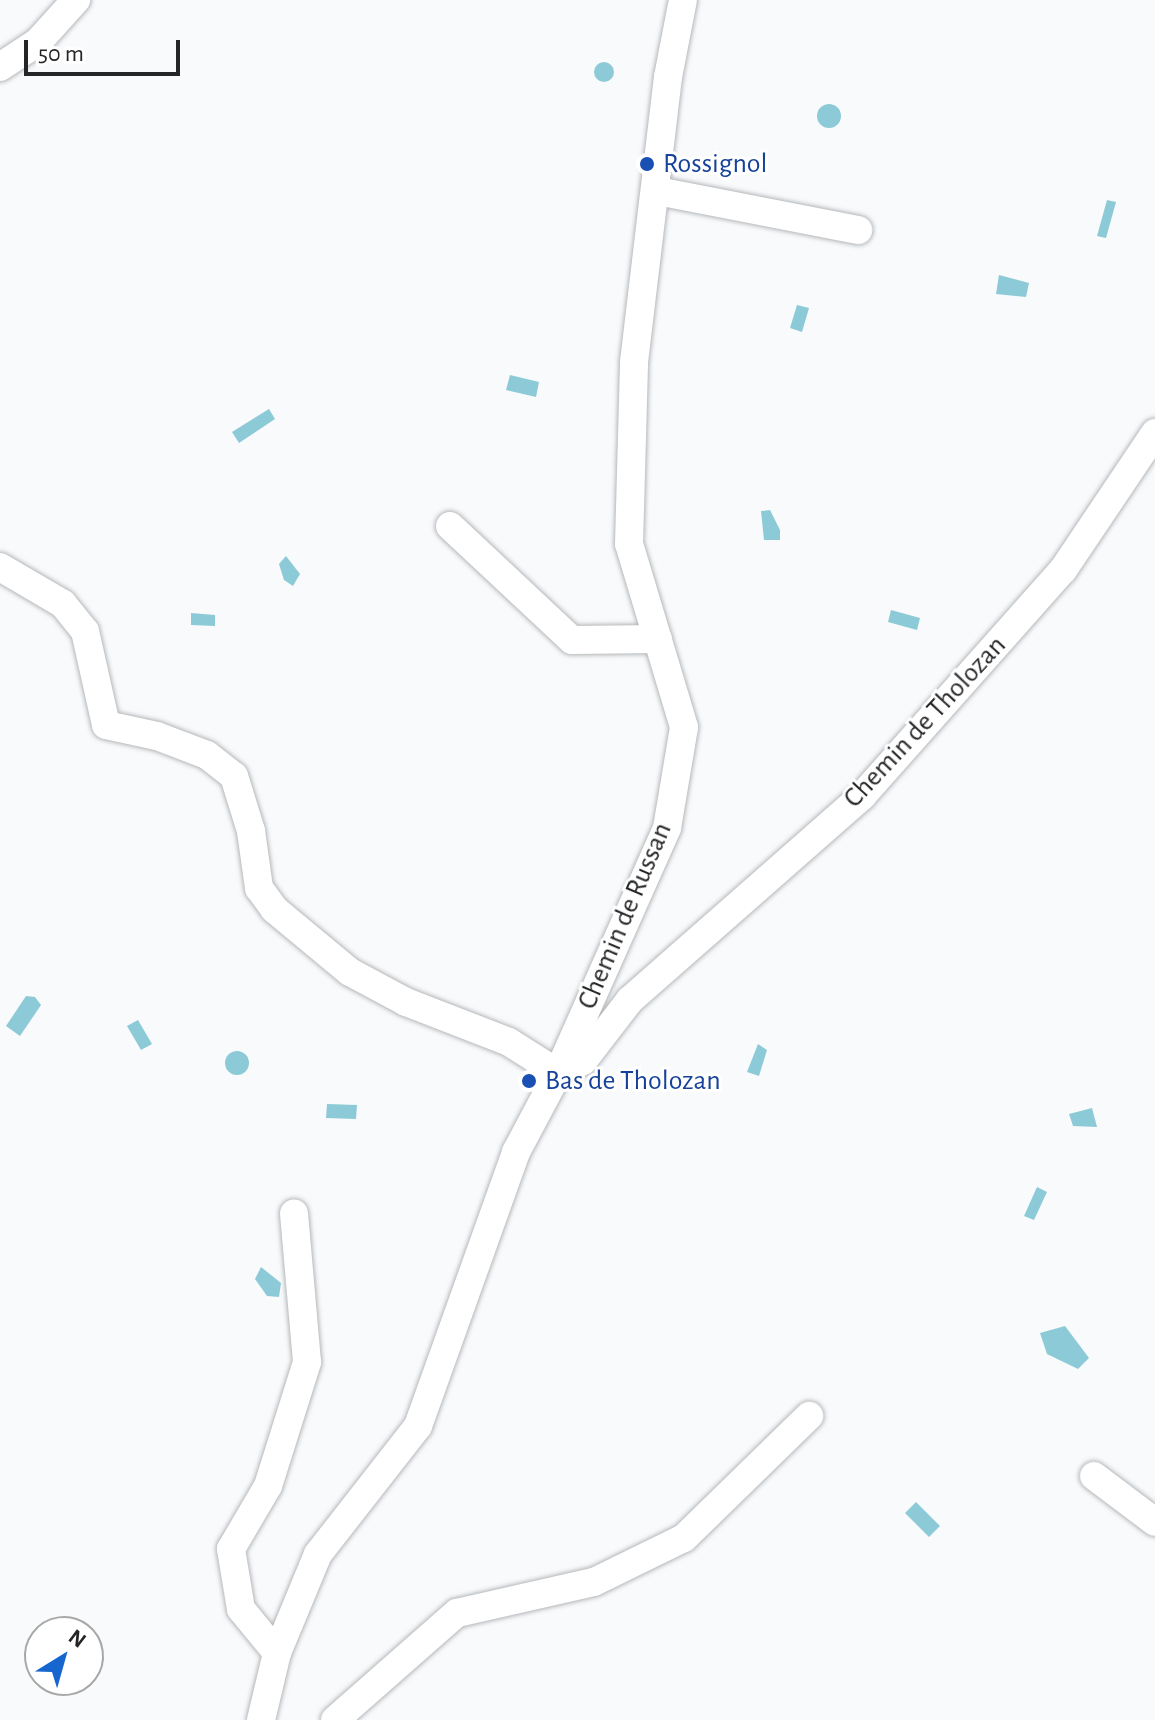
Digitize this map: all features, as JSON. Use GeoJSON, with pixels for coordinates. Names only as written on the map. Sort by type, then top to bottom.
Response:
{"type":"FeatureCollection","features":[{"type":"Feature","properties":{"kind":"street"},"geometry":{"type":"LineString","coordinates":[[0,67],[38,42],[76,0]]}},
{"type":"Feature","properties":{"kind":"street","name":"Chemin de Russan"},"geometry":{"type":"LineString","coordinates":[[261,1720],[277,1653],[318,1554],[418,1426],[516,1152],[558,1073],[667,828],[684,727],[629,544],[634,362],[657,191],[668,77],[683,0]]}},
{"type":"Feature","properties":{"kind":"street"},"geometry":{"type":"LineString","coordinates":[[657,191],[858,230]]}},
{"type":"Feature","properties":{"kind":"street","name":"Chemin de Tholozan"},"geometry":{"type":"LineString","coordinates":[[558,1073],[583,1061],[615,1020],[770,872],[862,796],[1063,570],[1155,433]]}},
{"type":"Feature","properties":{"kind":"street"},"geometry":{"type":"LineString","coordinates":[[450,526],[572,640],[658,639]]}},
{"type":"Feature","properties":{"kind":"street"},"geometry":{"type":"LineString","coordinates":[[0,567],[63,604],[85,631],[106,725],[157,736],[207,755],[234,776],[251,831],[259,888],[274,909],[350,972],[406,1002],[509,1042],[558,1073]]}},
{"type":"Feature","properties":{"kind":"street"},"geometry":{"type":"LineString","coordinates":[[588,1006],[615,1020]]}},
{"type":"Feature","properties":{"kind":"street"},"geometry":{"type":"LineString","coordinates":[[277,1653],[241,1609],[231,1549],[268,1486],[307,1362],[294,1214]]}},
{"type":"Feature","properties":{"kind":"street"},"geometry":{"type":"LineString","coordinates":[[335,1720],[457,1613],[594,1582],[684,1538],[809,1416]]}},
{"type":"Feature","properties":{"kind":"street"},"geometry":{"type":"LineString","coordinates":[[1094,1476],[1155,1522]]}},
{"type":"Feature","properties":{"kind":"water"},"geometry":{"type":"Polygon","coordinates":[[[604,62],[611,65],[614,72],[611,79],[604,82],[597,79],[594,72],[597,65],[604,62]]]}},
{"type":"Feature","properties":{"kind":"water"},"geometry":{"type":"Polygon","coordinates":[[[829,104],[838,107],[841,116],[838,125],[829,128],[820,125],[817,116],[820,107],[829,104]]]}},
{"type":"Feature","properties":{"kind":"water"},"geometry":{"type":"Polygon","coordinates":[[[1107,200],[1116,202],[1106,238],[1097,236],[1107,200]]]}},
{"type":"Feature","properties":{"kind":"water"},"geometry":{"type":"Polygon","coordinates":[[[999,275],[1029,283],[1026,297],[996,294],[999,275]]]}},
{"type":"Feature","properties":{"kind":"water"},"geometry":{"type":"Polygon","coordinates":[[[797,305],[809,308],[802,332],[790,328],[797,305]]]}},
{"type":"Feature","properties":{"kind":"water"},"geometry":{"type":"Polygon","coordinates":[[[510,375],[539,382],[536,397],[506,390],[510,375]]]}},
{"type":"Feature","properties":{"kind":"water"},"geometry":{"type":"Polygon","coordinates":[[[269,409],[275,419],[239,443],[232,432],[269,409]]]}},
{"type":"Feature","properties":{"kind":"water"},"geometry":{"type":"Polygon","coordinates":[[[770,510],[780,530],[780,540],[764,540],[761,511],[770,510]]]}},
{"type":"Feature","properties":{"kind":"water"},"geometry":{"type":"Polygon","coordinates":[[[286,556],[300,574],[293,586],[284,580],[279,564],[286,556]]]}},
{"type":"Feature","properties":{"kind":"water"},"geometry":{"type":"Polygon","coordinates":[[[891,610],[920,618],[917,630],[888,622],[891,610]]]}},
{"type":"Feature","properties":{"kind":"water"},"geometry":{"type":"Polygon","coordinates":[[[191,613],[215,615],[215,626],[191,625],[191,613]]]}},
{"type":"Feature","properties":{"kind":"water"},"geometry":{"type":"Polygon","coordinates":[[[26,996],[35,997],[41,1005],[20,1036],[6,1026],[26,996]]]}},
{"type":"Feature","properties":{"kind":"water"},"geometry":{"type":"Polygon","coordinates":[[[138,1020],[152,1044],[141,1050],[127,1026],[138,1020]]]}},
{"type":"Feature","properties":{"kind":"water"},"geometry":{"type":"Polygon","coordinates":[[[758,1044],[767,1050],[759,1076],[747,1072],[758,1044]]]}},
{"type":"Feature","properties":{"kind":"water"},"geometry":{"type":"Polygon","coordinates":[[[237,1051],[245,1055],[249,1063],[245,1071],[237,1075],[229,1071],[225,1063],[229,1055],[237,1051]]]}},
{"type":"Feature","properties":{"kind":"water"},"geometry":{"type":"Polygon","coordinates":[[[327,1104],[357,1105],[356,1119],[326,1118],[327,1104]]]}},
{"type":"Feature","properties":{"kind":"water"},"geometry":{"type":"Polygon","coordinates":[[[1092,1108],[1097,1127],[1073,1126],[1069,1114],[1092,1108]]]}},
{"type":"Feature","properties":{"kind":"water"},"geometry":{"type":"Polygon","coordinates":[[[1037,1187],[1047,1192],[1034,1220],[1024,1216],[1037,1187]]]}},
{"type":"Feature","properties":{"kind":"water"},"geometry":{"type":"Polygon","coordinates":[[[261,1267],[281,1283],[279,1297],[267,1296],[255,1279],[261,1267]]]}},
{"type":"Feature","properties":{"kind":"water"},"geometry":{"type":"Polygon","coordinates":[[[1065,1326],[1089,1358],[1078,1369],[1047,1354],[1040,1333],[1065,1326]]]}},
{"type":"Feature","properties":{"kind":"water"},"geometry":{"type":"Polygon","coordinates":[[[916,1502],[940,1526],[929,1537],[905,1513],[916,1502]]]}},
{"type":"Feature","properties":{"kind":"place","name":"Rossignol"},"geometry":{"type":"Point","coordinates":[647,164]}},
{"type":"Feature","properties":{"kind":"place","name":"Bas de Tholozan"},"geometry":{"type":"Point","coordinates":[529,1081]}}]}
